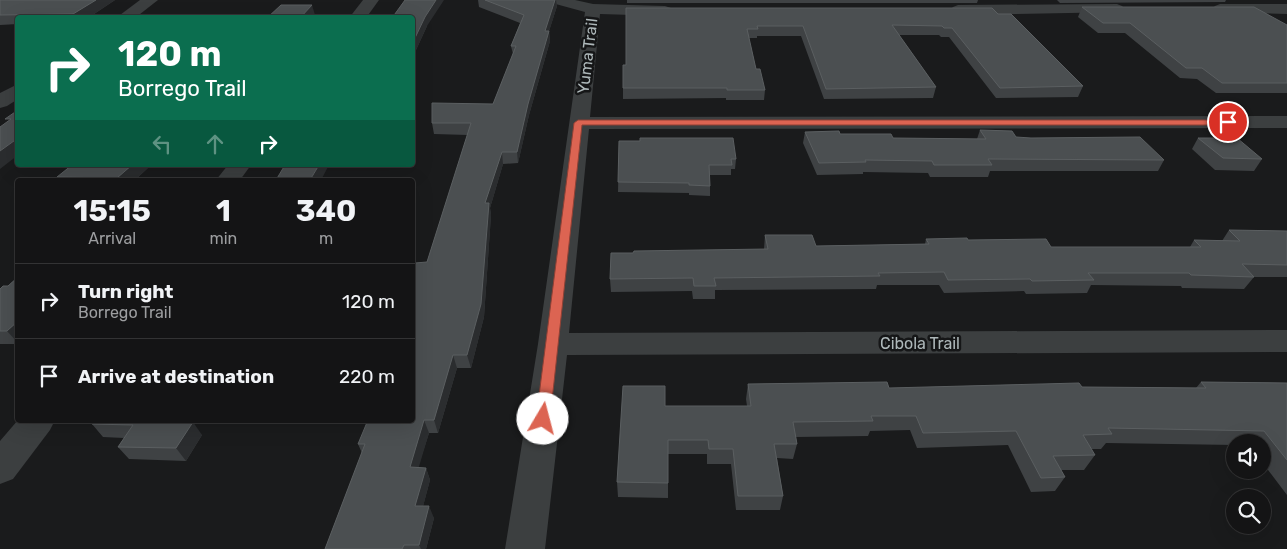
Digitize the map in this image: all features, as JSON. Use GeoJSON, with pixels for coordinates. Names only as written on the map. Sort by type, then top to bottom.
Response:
{"type":"FeatureCollection","features":[{"type":"Feature","properties":{"kind":"street"},"geometry":{"type":"LineString","coordinates":[[128,15],[150,0]]}},
{"type":"Feature","properties":{"kind":"street"},"geometry":{"type":"LineString","coordinates":[[359,15],[371,0]]}},
{"type":"Feature","properties":{"kind":"street"},"geometry":{"type":"LineString","coordinates":[[557,0],[593,9],[682,11]]}},
{"type":"Feature","properties":{"kind":"street"},"geometry":{"type":"LineString","coordinates":[[1259,0],[1283,11]]}},
{"type":"Feature","properties":{"kind":"street","name":"Yuma Trail"},"geometry":{"type":"LineString","coordinates":[[525,549],[554,344],[578,123],[593,9]]}},
{"type":"Feature","properties":{"kind":"street"},"geometry":{"type":"LineString","coordinates":[[940,10],[1128,9]]}},
{"type":"Feature","properties":{"kind":"street"},"geometry":{"type":"LineString","coordinates":[[1207,9],[1283,11]]}},
{"type":"Feature","properties":{"kind":"street"},"geometry":{"type":"LineString","coordinates":[[0,102],[15,92]]}},
{"type":"Feature","properties":{"kind":"street"},"geometry":{"type":"LineString","coordinates":[[578,123],[1287,122]]}},
{"type":"Feature","properties":{"kind":"street"},"geometry":{"type":"LineString","coordinates":[[230,178],[238,167]]}},
{"type":"Feature","properties":{"kind":"street","name":"Cibola Trail"},"geometry":{"type":"LineString","coordinates":[[554,344],[1287,341]]}},
{"type":"Feature","properties":{"kind":"street"},"geometry":{"type":"LineString","coordinates":[[0,468],[36,423]]}},
{"type":"Feature","properties":{"kind":"building"},"geometry":{"type":"Polygon","coordinates":[[[0,0],[96,0],[73,14],[0,15],[0,0]]]}},
{"type":"Feature","properties":{"kind":"building"},"geometry":{"type":"Polygon","coordinates":[[[405,0],[436,0],[415,38],[415,15],[394,15],[405,0]]]}},
{"type":"Feature","properties":{"kind":"building"},"geometry":{"type":"Polygon","coordinates":[[[485,0],[555,0],[545,31],[549,31],[528,104],[517,152],[502,152],[485,203],[489,203],[481,304],[467,355],[453,355],[434,420],[424,420],[410,467],[426,468],[415,506],[429,506],[419,545],[404,545],[402,549],[325,549],[365,444],[358,444],[367,423],[415,423],[415,263],[427,262],[471,123],[432,123],[432,103],[493,104],[516,46],[511,46],[524,15],[485,0]]]}},
{"type":"Feature","properties":{"kind":"building"},"geometry":{"type":"Polygon","coordinates":[[[281,5],[312,5],[303,15],[270,15],[281,5]]]}},
{"type":"Feature","properties":{"kind":"building"},"geometry":{"type":"Polygon","coordinates":[[[1082,7],[1254,7],[1287,25],[1287,83],[1222,83],[1202,68],[1186,68],[1130,23],[1103,23],[1082,7]]]}},
{"type":"Feature","properties":{"kind":"building"},"geometry":{"type":"Polygon","coordinates":[[[626,8],[992,8],[998,14],[1011,14],[1083,86],[1000,88],[952,28],[892,25],[936,87],[826,89],[803,26],[757,26],[758,29],[747,29],[756,69],[760,69],[765,90],[623,88],[623,65],[626,65],[626,8]]]}},
{"type":"Feature","properties":{"kind":"building"},"geometry":{"type":"Polygon","coordinates":[[[15,112],[15,140],[0,151],[0,127],[11,119],[5,119],[15,112]]]}},
{"type":"Feature","properties":{"kind":"building"},"geometry":{"type":"Polygon","coordinates":[[[980,130],[1012,131],[1016,137],[1031,138],[1140,137],[1164,160],[988,159],[992,165],[934,165],[932,161],[865,160],[866,162],[819,163],[805,132],[839,131],[840,134],[891,134],[893,138],[986,139],[980,130]]]}},
{"type":"Feature","properties":{"kind":"building"},"geometry":{"type":"Polygon","coordinates":[[[640,138],[733,138],[736,159],[731,159],[732,165],[709,165],[710,186],[689,185],[689,183],[618,182],[619,141],[640,141],[640,138]]]}},
{"type":"Feature","properties":{"kind":"building"},"geometry":{"type":"Polygon","coordinates":[[[1198,138],[1237,138],[1262,159],[1223,158],[1198,138]]]}},
{"type":"Feature","properties":{"kind":"building"},"geometry":{"type":"Polygon","coordinates":[[[70,167],[130,167],[117,178],[57,177],[70,167]]]}},
{"type":"Feature","properties":{"kind":"building"},"geometry":{"type":"Polygon","coordinates":[[[284,167],[318,167],[311,178],[277,178],[284,167]]]}},
{"type":"Feature","properties":{"kind":"building"},"geometry":{"type":"Polygon","coordinates":[[[1229,230],[1287,231],[1287,265],[1242,264],[1254,277],[1191,275],[1189,273],[1088,273],[1094,280],[1032,281],[1030,279],[948,280],[944,272],[878,273],[880,276],[714,278],[716,286],[694,286],[693,278],[610,279],[611,253],[768,249],[765,235],[812,235],[816,246],[929,244],[926,239],[967,238],[968,240],[1046,239],[1051,247],[1201,247],[1194,240],[1240,241],[1229,230]]]}},
{"type":"Feature","properties":{"kind":"building"},"geometry":{"type":"Polygon","coordinates":[[[15,280],[15,324],[7,331],[0,331],[0,289],[3,286],[8,286],[15,280]]]}},
{"type":"Feature","properties":{"kind":"building"},"geometry":{"type":"Polygon","coordinates":[[[887,382],[889,388],[1079,383],[1082,387],[1206,388],[1201,382],[1287,383],[1287,460],[1271,440],[1271,434],[1266,434],[1264,431],[1108,428],[1112,434],[1083,435],[1095,455],[1053,456],[1065,477],[1041,478],[1016,431],[923,433],[916,416],[871,416],[873,421],[793,422],[797,444],[774,444],[783,496],[738,496],[733,449],[709,449],[708,440],[668,440],[668,483],[617,482],[623,386],[665,386],[665,406],[751,406],[748,384],[887,382]]]}},
{"type":"Feature","properties":{"kind":"building"},"geometry":{"type":"Polygon","coordinates":[[[192,423],[176,448],[118,447],[133,425],[92,424],[192,423]]]}},
{"type":"Feature","properties":{"kind":"route"},"geometry":{"type":"LineString","coordinates":[[543,419],[554,344],[578,123],[1228,122]]}}]}
